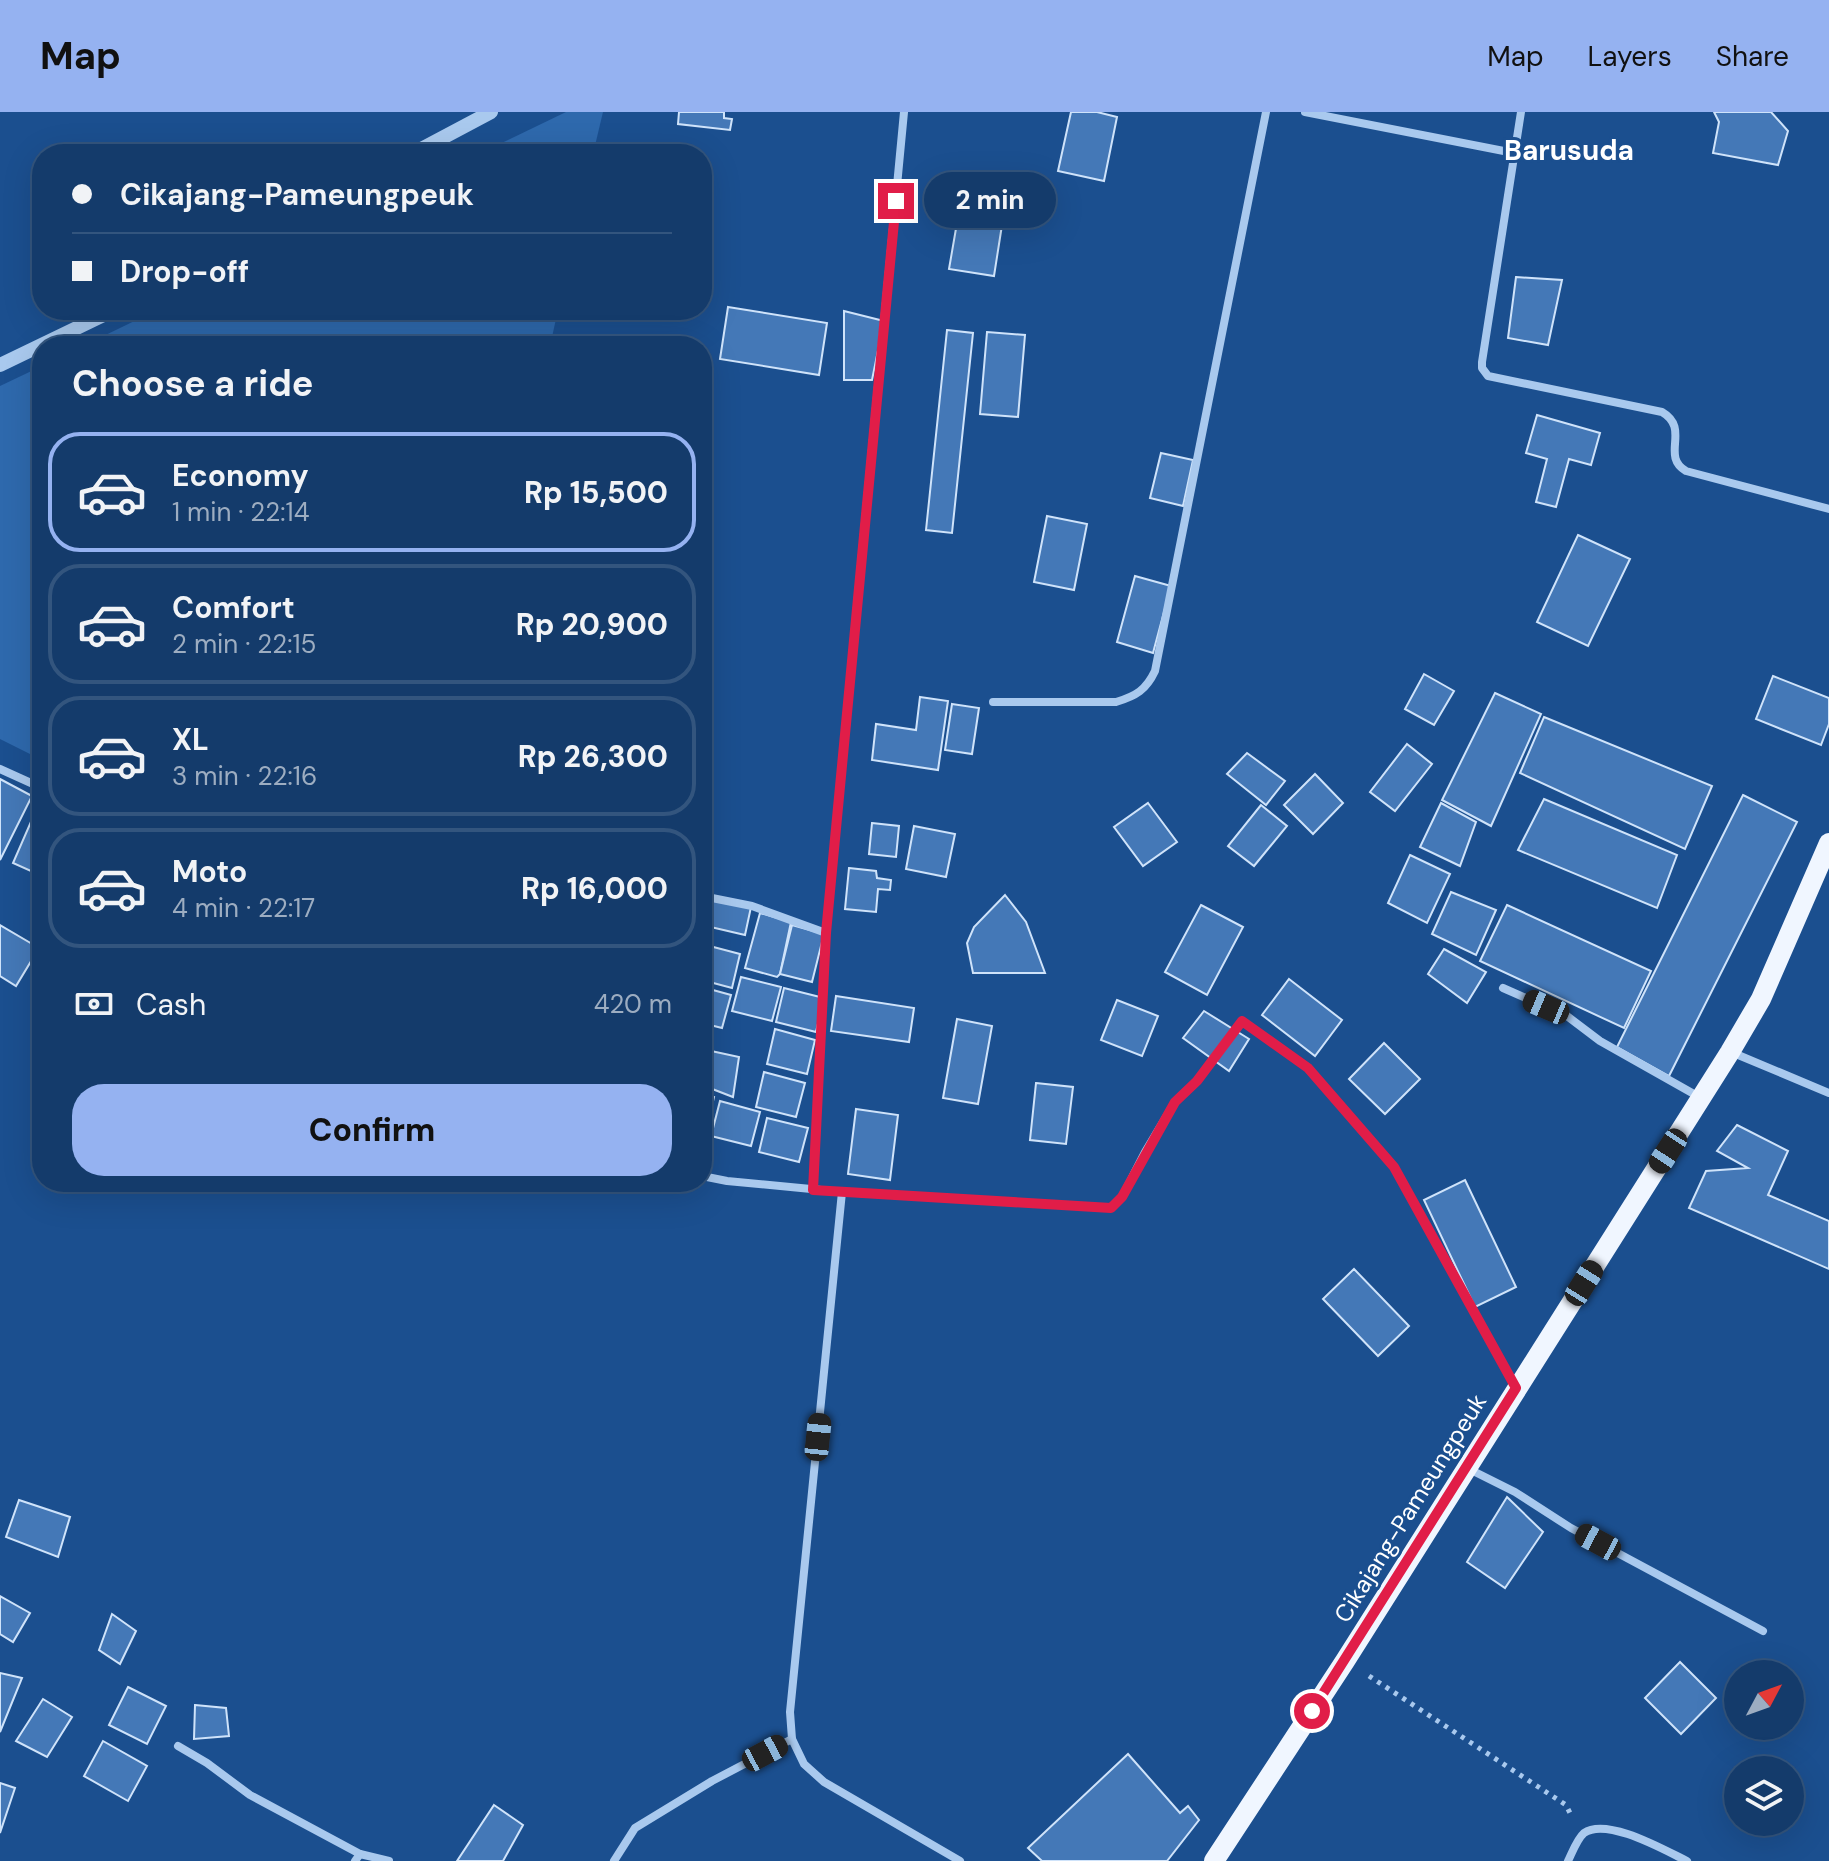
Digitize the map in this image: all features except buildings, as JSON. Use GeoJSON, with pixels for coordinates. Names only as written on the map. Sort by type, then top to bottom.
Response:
{"type":"FeatureCollection","features":[{"type":"Feature","properties":{"kind":"main road","name":"Cikajang-Pameungpeuk"},"geometry":{"type":"LineString","coordinates":[[1214,1861],[1345,1661],[1730,1052],[1761,999],[1829,843]]}},
{"type":"Feature","properties":{"kind":"street"},"geometry":{"type":"LineString","coordinates":[[431,144],[491,112]]}},
{"type":"Feature","properties":{"kind":"street"},"geometry":{"type":"LineString","coordinates":[[813,1190],[826,933],[904,112]]}},
{"type":"Feature","properties":{"kind":"street"},"geometry":{"type":"LineString","coordinates":[[993,702],[1116,702],[1132,698],[1147,687],[1155,671],[1266,112]]}},
{"type":"Feature","properties":{"kind":"street"},"geometry":{"type":"LineString","coordinates":[[1305,112],[1514,153]]}},
{"type":"Feature","properties":{"kind":"street"},"geometry":{"type":"LineString","coordinates":[[1521,112],[1482,362],[1484,373],[1662,412],[1677,432],[1674,455],[1679,468],[1829,509]]}},
{"type":"Feature","properties":{"kind":"street"},"geometry":{"type":"LineString","coordinates":[[60,336],[93,320]]}},
{"type":"Feature","properties":{"kind":"street"},"geometry":{"type":"LineString","coordinates":[[0,365],[32,350]]}},
{"type":"Feature","properties":{"kind":"street"},"geometry":{"type":"LineString","coordinates":[[0,769],[32,783]]}},
{"type":"Feature","properties":{"kind":"street"},"geometry":{"type":"LineString","coordinates":[[712,898],[752,906],[826,933]]}},
{"type":"Feature","properties":{"kind":"street"},"geometry":{"type":"LineString","coordinates":[[1503,988],[1567,1016],[1600,1041],[1702,1098]]}},
{"type":"Feature","properties":{"kind":"street"},"geometry":{"type":"LineString","coordinates":[[712,1178],[813,1190],[1111,1208],[1122,1197],[1175,1102],[1197,1081],[1242,1021],[1308,1068],[1394,1167],[1516,1388]]}},
{"type":"Feature","properties":{"kind":"street"},"geometry":{"type":"LineString","coordinates":[[1730,1052],[1829,1093]]}},
{"type":"Feature","properties":{"kind":"street"},"geometry":{"type":"LineString","coordinates":[[842,1192],[790,1712],[792,1739],[804,1764],[824,1782],[960,1861]]}},
{"type":"Feature","properties":{"kind":"street"},"geometry":{"type":"LineString","coordinates":[[1466,1468],[1515,1492],[1571,1528],[1763,1631]]}},
{"type":"Feature","properties":{"kind":"street"},"geometry":{"type":"LineString","coordinates":[[614,1861],[635,1828],[712,1781],[792,1739]]}},
{"type":"Feature","properties":{"kind":"street"},"geometry":{"type":"LineString","coordinates":[[178,1746],[250,1795],[358,1857],[389,1861]]}},
{"type":"Feature","properties":{"kind":"street"},"geometry":{"type":"LineString","coordinates":[[1568,1861],[1582,1834],[1598,1827],[1629,1835],[1687,1861]]}},
{"type":"Feature","properties":{"kind":"path"},"geometry":{"type":"LineString","coordinates":[[1345,1661],[1566,1805],[1582,1834]]}},
{"type":"Feature","properties":{"kind":"shaded area"},"geometry":{"type":"Polygon","coordinates":[[[566,112],[603,112],[595,144],[500,144],[566,112]]]}},
{"type":"Feature","properties":{"kind":"shaded area"},"geometry":{"type":"Polygon","coordinates":[[[136,320],[556,320],[552,336],[104,336],[136,320]]]}},
{"type":"Feature","properties":{"kind":"shaded area"},"geometry":{"type":"Polygon","coordinates":[[[32,371],[32,755],[0,739],[0,386],[32,371]]]}},
{"type":"Feature","properties":{"kind":"district","name":"Barusuda"},"geometry":{"type":"Point","coordinates":[1569,150]}},
{"type":"Feature","properties":{"kind":"route"},"geometry":{"type":"LineString","coordinates":[[896,201],[826,933],[813,1190],[1111,1208],[1122,1197],[1175,1102],[1197,1081],[1242,1021],[1308,1068],[1394,1167],[1516,1388],[1312,1711]]}}]}
